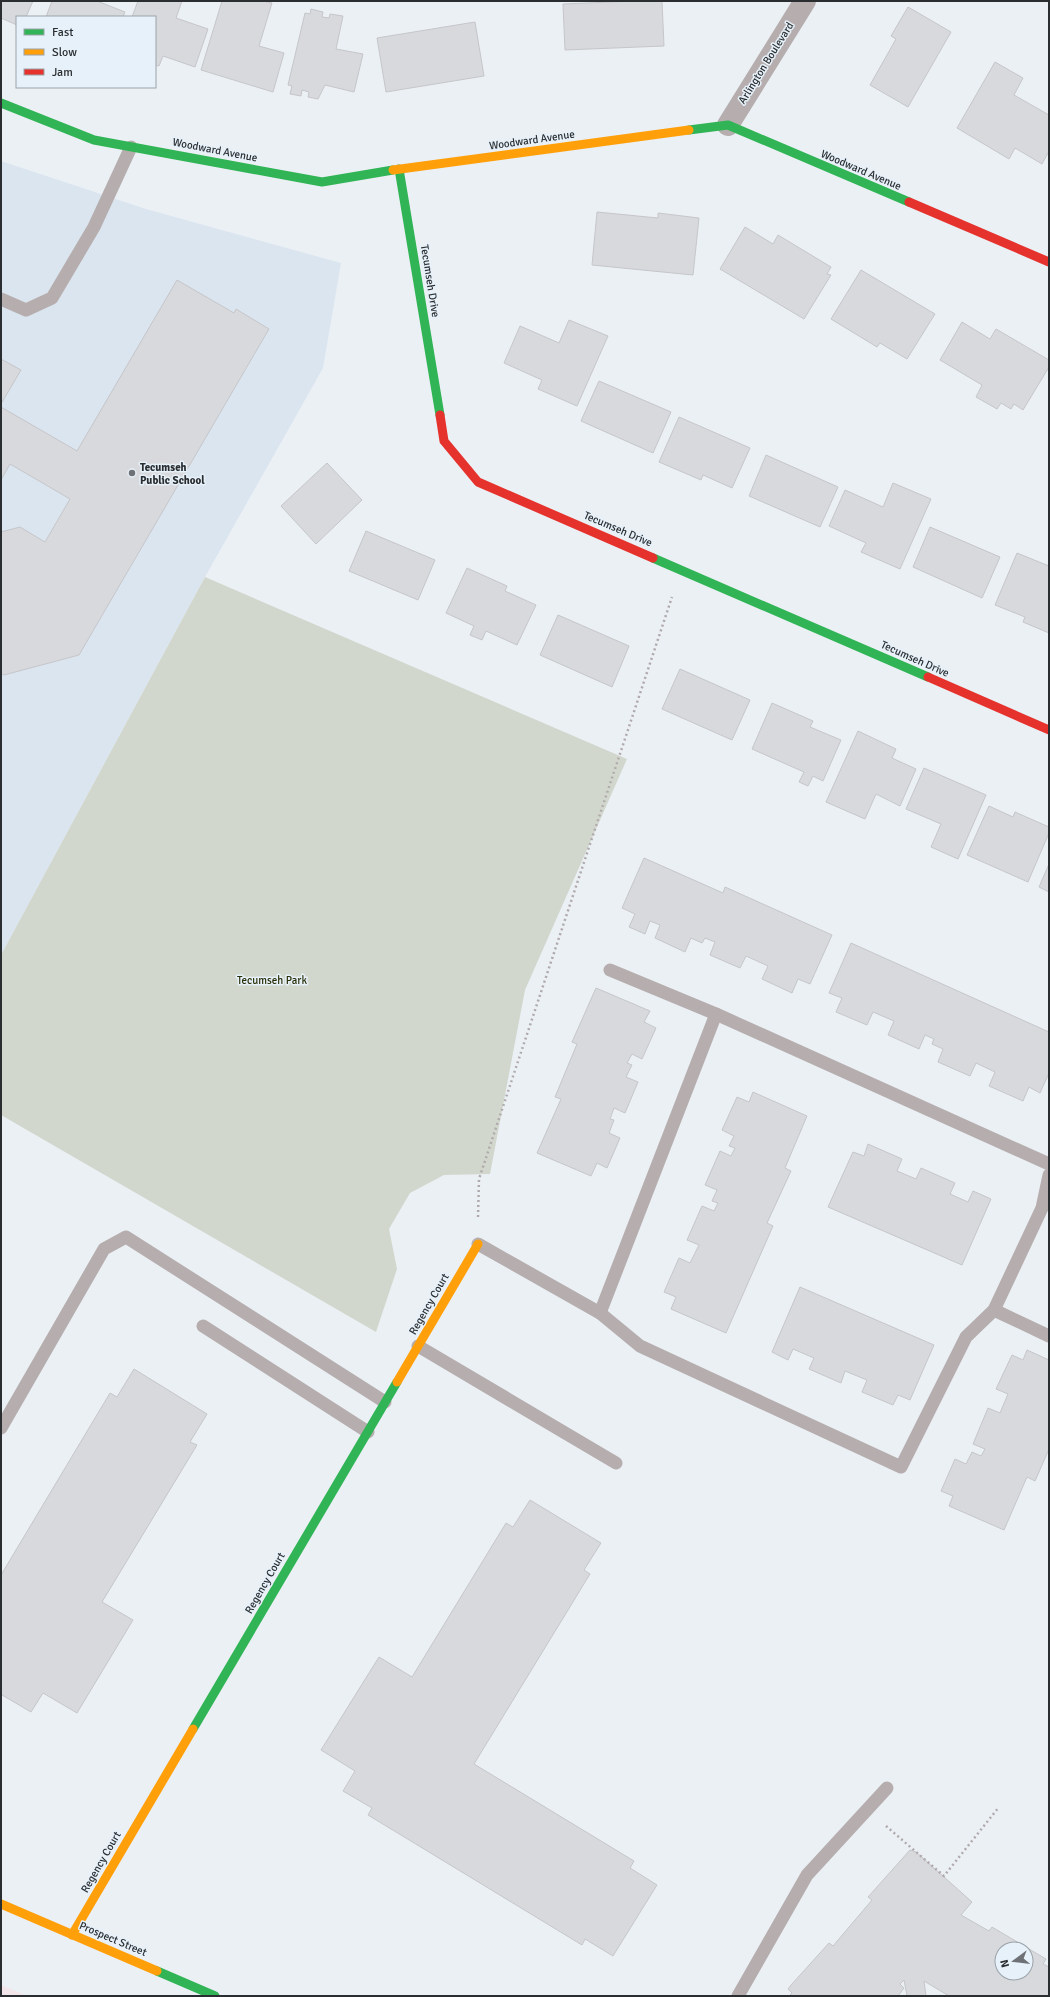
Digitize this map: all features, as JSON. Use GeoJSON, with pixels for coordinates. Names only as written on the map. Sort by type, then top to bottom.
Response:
{"type":"FeatureCollection","features":[{"type":"Feature","properties":{"kind":"street","name":"Arlington Boulevard"},"geometry":{"type":"LineString","coordinates":[[728,125],[805,1]]}},
{"type":"Feature","properties":{"kind":"street","name":"Woodward Avenue"},"geometry":{"type":"LineString","coordinates":[[1,103],[94,140],[322,182],[399,169],[728,125],[1049,262]]}},
{"type":"Feature","properties":{"kind":"street","name":"Tecumseh Drive"},"geometry":{"type":"LineString","coordinates":[[399,169],[444,441],[478,482],[1049,730]]}},
{"type":"Feature","properties":{"kind":"street","name":"Regency Court"},"geometry":{"type":"LineString","coordinates":[[72,1935],[478,1244]]}},
{"type":"Feature","properties":{"kind":"street","name":"Prospect Street"},"geometry":{"type":"LineString","coordinates":[[1,1904],[215,1996]]}},
{"type":"Feature","properties":{"kind":"lane"},"geometry":{"type":"LineString","coordinates":[[1,299],[26,310],[52,298],[94,227],[131,147]]}},
{"type":"Feature","properties":{"kind":"lane"},"geometry":{"type":"LineString","coordinates":[[610,970],[716,1014],[1049,1164]]}},
{"type":"Feature","properties":{"kind":"lane"},"geometry":{"type":"LineString","coordinates":[[600,1313],[716,1014]]}},
{"type":"Feature","properties":{"kind":"lane"},"geometry":{"type":"LineString","coordinates":[[478,1244],[600,1313],[640,1346],[901,1467],[966,1337],[994,1310],[1042,1208],[1049,1175]]}},
{"type":"Feature","properties":{"kind":"lane"},"geometry":{"type":"LineString","coordinates":[[1,1428],[104,1249],[126,1237],[385,1402]]}},
{"type":"Feature","properties":{"kind":"lane"},"geometry":{"type":"LineString","coordinates":[[994,1310],[1049,1336]]}},
{"type":"Feature","properties":{"kind":"lane"},"geometry":{"type":"LineString","coordinates":[[203,1326],[368,1432]]}},
{"type":"Feature","properties":{"kind":"lane"},"geometry":{"type":"LineString","coordinates":[[418,1346],[616,1463]]}},
{"type":"Feature","properties":{"kind":"lane"},"geometry":{"type":"LineString","coordinates":[[738,1996],[807,1875],[887,1788]]}},
{"type":"Feature","properties":{"kind":"path"},"geometry":{"type":"LineString","coordinates":[[478,1244],[479,1179],[681,570]]}},
{"type":"Feature","properties":{"kind":"path"},"geometry":{"type":"LineString","coordinates":[[867,1810],[944,1876],[999,1807]]}},
{"type":"Feature","properties":{"kind":"shaded area","name":"Tecumseh Public School"},"geometry":{"type":"Polygon","coordinates":[[[1,161],[146,209],[341,263],[323,368],[205,577],[1,955],[1,161]]]}},
{"type":"Feature","properties":{"kind":"shaded area"},"geometry":{"type":"Polygon","coordinates":[[[1,1985],[28,1996],[1,1996],[1,1985]]]}},
{"type":"Feature","properties":{"kind":"green space","name":"Tecumseh Park"},"geometry":{"type":"Polygon","coordinates":[[[205,577],[627,759],[525,990],[490,1174],[444,1175],[410,1193],[389,1229],[397,1269],[376,1332],[1,1115],[1,955],[205,577]]]}},
{"type":"Feature","properties":{"kind":"building"},"geometry":{"type":"Polygon","coordinates":[[[1,1],[33,1],[26,16],[16,16],[16,25],[1,18],[1,1]]]}},
{"type":"Feature","properties":{"kind":"building"},"geometry":{"type":"Polygon","coordinates":[[[52,1],[97,1],[125,12],[123,16],[46,16],[52,1]]]}},
{"type":"Feature","properties":{"kind":"building"},"geometry":{"type":"Polygon","coordinates":[[[138,1],[182,1],[176,18],[208,29],[195,67],[163,56],[159,66],[156,65],[156,16],[132,16],[138,1]]]}},
{"type":"Feature","properties":{"kind":"building"},"geometry":{"type":"Polygon","coordinates":[[[222,1],[264,1],[272,3],[259,46],[284,53],[273,92],[201,70],[222,1]]]}},
{"type":"Feature","properties":{"kind":"building"},"geometry":{"type":"Polygon","coordinates":[[[662,1],[664,46],[565,50],[563,4],[662,1]]]}},
{"type":"Feature","properties":{"kind":"building"},"geometry":{"type":"Polygon","coordinates":[[[908,7],[951,32],[908,107],[870,85],[896,39],[891,36],[908,7]]]}},
{"type":"Feature","properties":{"kind":"building"},"geometry":{"type":"Polygon","coordinates":[[[311,9],[323,12],[322,17],[329,18],[330,14],[343,16],[336,49],[363,54],[354,92],[325,85],[318,99],[308,97],[309,92],[302,90],[301,96],[290,94],[292,86],[288,85],[305,13],[310,14],[311,9]]]}},
{"type":"Feature","properties":{"kind":"building"},"geometry":{"type":"Polygon","coordinates":[[[475,22],[484,76],[386,92],[377,38],[475,22]]]}},
{"type":"Feature","properties":{"kind":"building"},"geometry":{"type":"Polygon","coordinates":[[[995,62],[1023,78],[1014,95],[1049,115],[1049,151],[1042,164],[1015,148],[1009,159],[957,128],[995,62]]]}},
{"type":"Feature","properties":{"kind":"building"},"geometry":{"type":"Polygon","coordinates":[[[597,212],[658,218],[658,213],[699,218],[693,275],[592,265],[597,212]]]}},
{"type":"Feature","properties":{"kind":"building"},"geometry":{"type":"Polygon","coordinates":[[[745,227],[773,244],[778,235],[831,267],[827,274],[831,275],[804,319],[720,269],[745,227]]]}},
{"type":"Feature","properties":{"kind":"building"},"geometry":{"type":"Polygon","coordinates":[[[861,270],[935,314],[907,359],[880,343],[877,347],[831,319],[861,270]]]}},
{"type":"Feature","properties":{"kind":"building"},"geometry":{"type":"Polygon","coordinates":[[[177,280],[234,313],[236,309],[269,329],[79,655],[4,675],[1,673],[1,532],[20,527],[45,542],[70,499],[10,464],[1,480],[1,407],[77,451],[177,280]]]}},
{"type":"Feature","properties":{"kind":"building"},"geometry":{"type":"Polygon","coordinates":[[[569,320],[608,336],[577,406],[538,389],[542,380],[504,363],[520,326],[559,343],[569,320]]]}},
{"type":"Feature","properties":{"kind":"building"},"geometry":{"type":"Polygon","coordinates":[[[962,322],[990,339],[996,329],[1049,360],[1049,367],[1023,410],[1014,404],[1011,409],[1001,403],[997,409],[976,397],[982,385],[940,360],[962,322]]]}},
{"type":"Feature","properties":{"kind":"building"},"geometry":{"type":"Polygon","coordinates":[[[1,359],[21,370],[1,404],[1,359]]]}},
{"type":"Feature","properties":{"kind":"building"},"geometry":{"type":"Polygon","coordinates":[[[599,381],[671,412],[653,453],[581,421],[599,381]]]}},
{"type":"Feature","properties":{"kind":"building"},"geometry":{"type":"Polygon","coordinates":[[[679,417],[750,448],[732,488],[703,475],[701,480],[659,462],[679,417]]]}},
{"type":"Feature","properties":{"kind":"building"},"geometry":{"type":"Polygon","coordinates":[[[766,455],[838,487],[820,527],[749,496],[766,455]]]}},
{"type":"Feature","properties":{"kind":"building"},"geometry":{"type":"Polygon","coordinates":[[[327,463],[362,500],[316,544],[281,506],[327,463]]]}},
{"type":"Feature","properties":{"kind":"building"},"geometry":{"type":"Polygon","coordinates":[[[893,483],[931,499],[900,569],[861,552],[866,543],[829,526],[845,490],[883,507],[893,483]]]}},
{"type":"Feature","properties":{"kind":"building"},"geometry":{"type":"Polygon","coordinates":[[[930,527],[1000,557],[982,598],[913,567],[930,527]]]}},
{"type":"Feature","properties":{"kind":"building"},"geometry":{"type":"Polygon","coordinates":[[[366,531],[435,560],[418,600],[349,571],[366,531]]]}},
{"type":"Feature","properties":{"kind":"building"},"geometry":{"type":"Polygon","coordinates":[[[1017,553],[1049,566],[1049,633],[1023,622],[1025,617],[995,605],[1017,553]]]}},
{"type":"Feature","properties":{"kind":"building"},"geometry":{"type":"Polygon","coordinates":[[[467,568],[507,586],[505,591],[536,605],[517,645],[486,631],[482,640],[470,635],[474,626],[446,613],[467,568]]]}},
{"type":"Feature","properties":{"kind":"building"},"geometry":{"type":"Polygon","coordinates":[[[558,615],[629,646],[612,687],[540,655],[558,615]]]}},
{"type":"Feature","properties":{"kind":"building"},"geometry":{"type":"Polygon","coordinates":[[[680,669],[750,700],[732,740],[662,709],[680,669]]]}},
{"type":"Feature","properties":{"kind":"building"},"geometry":{"type":"Polygon","coordinates":[[[772,703],[813,721],[810,727],[841,740],[823,781],[813,776],[808,786],[799,782],[804,772],[752,749],[772,703]]]}},
{"type":"Feature","properties":{"kind":"building"},"geometry":{"type":"Polygon","coordinates":[[[858,731],[896,749],[892,758],[916,769],[900,806],[876,794],[865,819],[826,802],[858,731]]]}},
{"type":"Feature","properties":{"kind":"building"},"geometry":{"type":"Polygon","coordinates":[[[924,768],[986,795],[958,859],[931,847],[941,824],[906,809],[924,768]]]}},
{"type":"Feature","properties":{"kind":"building"},"geometry":{"type":"Polygon","coordinates":[[[989,806],[1013,817],[1015,812],[1049,827],[1049,833],[1028,882],[967,855],[989,806]]]}},
{"type":"Feature","properties":{"kind":"building"},"geometry":{"type":"Polygon","coordinates":[[[644,858],[723,893],[725,887],[832,935],[810,984],[798,979],[792,993],[762,979],[768,966],[746,956],[740,968],[710,955],[715,942],[705,938],[702,943],[691,938],[685,952],[655,938],[660,925],[650,921],[645,934],[629,927],[635,914],[622,908],[644,858]]]}},
{"type":"Feature","properties":{"kind":"building"},"geometry":{"type":"Polygon","coordinates":[[[1049,864],[1049,892],[1039,887],[1049,864]]]}},
{"type":"Feature","properties":{"kind":"building"},"geometry":{"type":"Polygon","coordinates":[[[851,943],[1049,1032],[1049,1073],[1040,1093],[1029,1087],[1023,1101],[989,1086],[995,1072],[976,1063],[970,1076],[938,1062],[943,1049],[932,1044],[934,1039],[925,1035],[919,1049],[888,1035],[894,1021],[873,1012],[867,1025],[836,1012],[842,998],[829,993],[851,943]]]}},
{"type":"Feature","properties":{"kind":"building"},"geometry":{"type":"Polygon","coordinates":[[[596,988],[650,1011],[644,1022],[656,1028],[642,1059],[632,1054],[627,1063],[632,1065],[626,1077],[638,1082],[625,1113],[614,1108],[610,1119],[614,1120],[609,1133],[620,1138],[607,1168],[597,1163],[591,1176],[537,1153],[561,1099],[555,1097],[577,1044],[572,1042],[596,988]]]}},
{"type":"Feature","properties":{"kind":"building"},"geometry":{"type":"Polygon","coordinates":[[[753,1092],[807,1116],[785,1168],[791,1171],[767,1223],[773,1226],[726,1333],[671,1309],[676,1297],[664,1292],[679,1258],[690,1263],[699,1245],[687,1240],[702,1206],[714,1211],[718,1203],[712,1201],[717,1190],[705,1185],[720,1151],[731,1156],[735,1148],[729,1146],[734,1136],[722,1130],[737,1097],[749,1102],[753,1092]]]}},
{"type":"Feature","properties":{"kind":"building"},"geometry":{"type":"Polygon","coordinates":[[[868,1144],[902,1159],[897,1171],[916,1179],[921,1168],[955,1183],[950,1194],[968,1202],[973,1191],[991,1199],[962,1265],[828,1207],[853,1152],[864,1156],[868,1144]]]}},
{"type":"Feature","properties":{"kind":"building"},"geometry":{"type":"Polygon","coordinates":[[[800,1287],[934,1345],[910,1400],[898,1395],[893,1405],[862,1392],[867,1380],[845,1371],[841,1383],[809,1369],[814,1358],[793,1349],[788,1360],[772,1352],[800,1287]]]}},
{"type":"Feature","properties":{"kind":"building"},"geometry":{"type":"Polygon","coordinates":[[[1027,1350],[1049,1360],[1049,1449],[1035,1481],[1027,1477],[1004,1530],[949,1506],[953,1496],[941,1491],[955,1459],[966,1464],[972,1452],[981,1456],[985,1449],[973,1444],[988,1408],[1000,1413],[1008,1394],[996,1389],[1012,1355],[1023,1360],[1027,1350]]]}},
{"type":"Feature","properties":{"kind":"building"},"geometry":{"type":"Polygon","coordinates":[[[134,1369],[207,1414],[190,1442],[197,1445],[102,1602],[133,1620],[77,1713],[43,1693],[31,1712],[2,1695],[1,1697],[1,1575],[110,1393],[117,1397],[134,1369]]]}},
{"type":"Feature","properties":{"kind":"building"},"geometry":{"type":"Polygon","coordinates":[[[530,1500],[601,1543],[584,1570],[590,1574],[474,1764],[634,1861],[630,1868],[657,1885],[613,1956],[585,1939],[582,1945],[368,1815],[372,1808],[343,1791],[355,1771],[321,1750],[379,1657],[412,1677],[506,1523],[513,1527],[530,1500]]]}},
{"type":"Feature","properties":{"kind":"building"},"geometry":{"type":"Polygon","coordinates":[[[910,1850],[916,1852],[972,1902],[961,1915],[989,1931],[992,1927],[1016,1941],[994,1941],[994,1981],[1034,1981],[1034,1952],[1046,1959],[1043,1964],[1049,1967],[1049,1996],[949,1996],[924,1981],[926,1996],[907,1996],[904,1980],[900,1984],[904,1988],[898,1996],[789,1996],[792,1993],[788,1989],[791,1985],[829,1943],[833,1946],[872,1900],[868,1897],[910,1850]]]}},
{"type":"Feature","properties":{"kind":"traffic: fast"},"geometry":{"type":"LineString","coordinates":[[1,103],[94,140],[322,182],[393,170]]}},
{"type":"Feature","properties":{"kind":"traffic: fast"},"geometry":{"type":"LineString","coordinates":[[689,130],[728,125],[909,202]]}},
{"type":"Feature","properties":{"kind":"traffic: fast"},"geometry":{"type":"LineString","coordinates":[[399,169],[440,415]]}},
{"type":"Feature","properties":{"kind":"traffic: fast"},"geometry":{"type":"LineString","coordinates":[[653,558],[928,677]]}},
{"type":"Feature","properties":{"kind":"traffic: fast"},"geometry":{"type":"LineString","coordinates":[[193,1729],[397,1382]]}},
{"type":"Feature","properties":{"kind":"traffic: fast"},"geometry":{"type":"LineString","coordinates":[[157,1971],[215,1996]]}},
{"type":"Feature","properties":{"kind":"traffic: slow"},"geometry":{"type":"LineString","coordinates":[[393,170],[689,130]]}},
{"type":"Feature","properties":{"kind":"traffic: slow"},"geometry":{"type":"LineString","coordinates":[[397,1382],[478,1244]]}},
{"type":"Feature","properties":{"kind":"traffic: slow"},"geometry":{"type":"LineString","coordinates":[[72,1935],[193,1729]]}},
{"type":"Feature","properties":{"kind":"traffic: slow"},"geometry":{"type":"LineString","coordinates":[[1,1904],[157,1971]]}},
{"type":"Feature","properties":{"kind":"traffic: jam"},"geometry":{"type":"LineString","coordinates":[[909,202],[1049,262]]}},
{"type":"Feature","properties":{"kind":"traffic: jam"},"geometry":{"type":"LineString","coordinates":[[440,415],[444,441],[478,482],[653,558]]}},
{"type":"Feature","properties":{"kind":"traffic: jam"},"geometry":{"type":"LineString","coordinates":[[928,677],[1049,730]]}},
{"type":"Feature","properties":{"kind":"place","name":"Tecumseh Public School"},"geometry":{"type":"Point","coordinates":[132,473]}}]}
